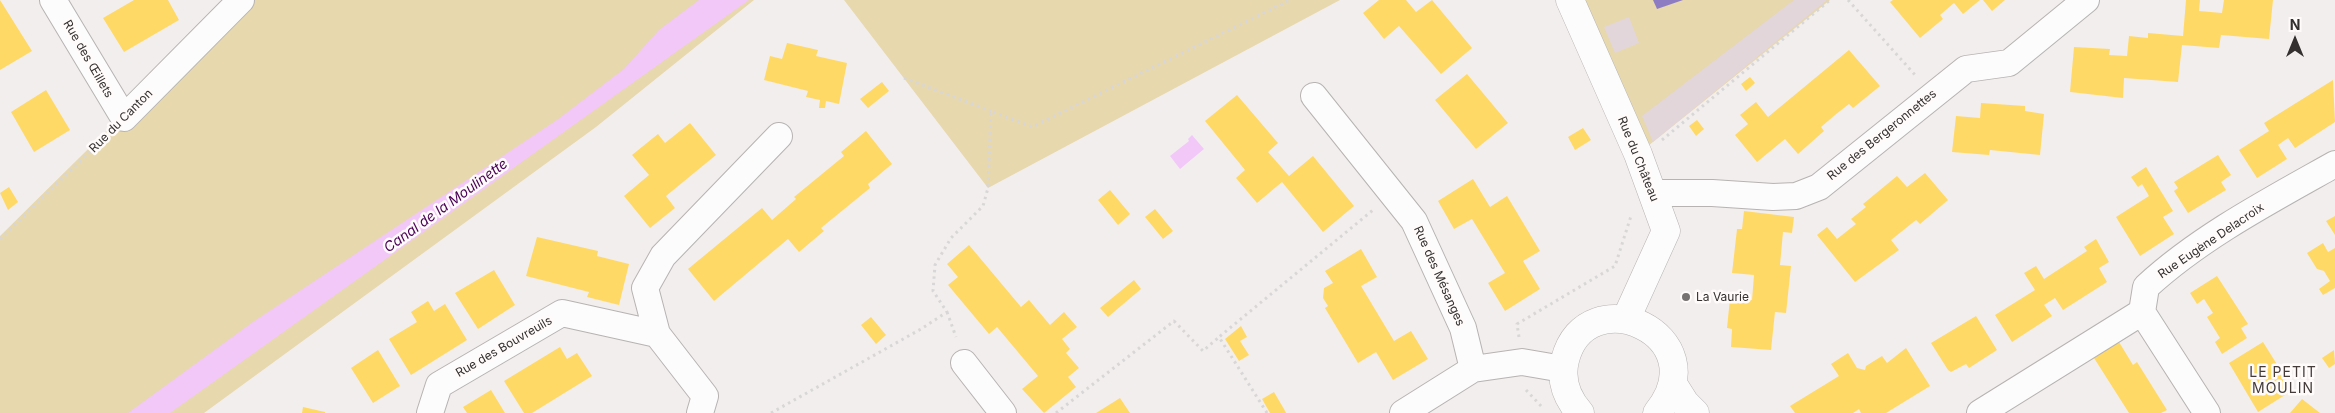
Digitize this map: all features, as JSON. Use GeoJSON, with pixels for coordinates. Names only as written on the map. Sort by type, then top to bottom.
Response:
{"type":"FeatureCollection","features":[{"type":"Feature","properties":{"kind":"street","name":"Rue des Œillets"},"geometry":{"type":"LineString","coordinates":[[54,0],[124,118]]}},
{"type":"Feature","properties":{"kind":"street","name":"Rue du Canton"},"geometry":{"type":"LineString","coordinates":[[124,118],[241,0]]}},
{"type":"Feature","properties":{"kind":"street","name":"Rue du Château"},"geometry":{"type":"LineString","coordinates":[[1570,0],[1638,154],[1666,231],[1626,319]]}},
{"type":"Feature","properties":{"kind":"street","name":"Rue des Bergeronnettes"},"geometry":{"type":"LineString","coordinates":[[1653,193],[1669,191],[1773,197],[1796,196],[1819,187],[1966,69],[2009,63],[2086,0]]}},
{"type":"Feature","properties":{"kind":"street","name":"Rue des Mésanges"},"geometry":{"type":"LineString","coordinates":[[1314,96],[1414,221],[1462,328],[1473,369]]}},
{"type":"Feature","properties":{"kind":"street"},"geometry":{"type":"LineString","coordinates":[[700,413],[705,396],[657,334],[645,288],[664,256],[779,136]]}},
{"type":"Feature","properties":{"kind":"street","name":"Rue Eugène Delacroix"},"geometry":{"type":"LineString","coordinates":[[2142,312],[2146,287],[2168,267],[2269,200],[2335,164]]}},
{"type":"Feature","properties":{"kind":"street"},"geometry":{"type":"LineString","coordinates":[[1980,413],[2142,312],[2207,413]]}},
{"type":"Feature","properties":{"kind":"street","name":"Rue des Bouvreuils"},"geometry":{"type":"LineString","coordinates":[[430,413],[440,385],[562,313],[657,334]]}},
{"type":"Feature","properties":{"kind":"street"},"geometry":{"type":"LineString","coordinates":[[1580,413],[1572,405],[1565,388],[1563,369],[1568,351],[1577,337],[1591,326],[1608,319],[1626,319],[1643,324],[1658,334],[1668,349],[1674,366],[1674,384],[1668,400],[1657,413]]}},
{"type":"Feature","properties":{"kind":"street"},"geometry":{"type":"LineString","coordinates":[[1403,413],[1473,369],[1522,362],[1563,369]]}},
{"type":"Feature","properties":{"kind":"street"},"geometry":{"type":"LineString","coordinates":[[964,363],[1003,413]]}},
{"type":"Feature","properties":{"kind":"street"},"geometry":{"type":"LineString","coordinates":[[1674,384],[1685,403],[1695,413]]}},
{"type":"Feature","properties":{"kind":"path"},"geometry":{"type":"LineString","coordinates":[[904,78],[1032,127],[1290,0]]}},
{"type":"Feature","properties":{"kind":"path"},"geometry":{"type":"LineString","coordinates":[[1638,154],[1652,148],[1830,0]]}},
{"type":"Feature","properties":{"kind":"path"},"geometry":{"type":"LineString","coordinates":[[1848,0],[1933,94]]}},
{"type":"Feature","properties":{"kind":"path"},"geometry":{"type":"LineString","coordinates":[[771,413],[921,329],[947,312],[933,291],[935,265],[951,238],[983,206],[988,188],[992,111]]}},
{"type":"Feature","properties":{"kind":"path","name":"Rue du Canton"},"geometry":{"type":"LineString","coordinates":[[0,239],[124,118]]}},
{"type":"Feature","properties":{"kind":"path"},"geometry":{"type":"LineString","coordinates":[[1056,413],[1174,321],[1203,351],[1392,194]]}},
{"type":"Feature","properties":{"kind":"path"},"geometry":{"type":"LineString","coordinates":[[1547,413],[1526,390],[1517,324],[1615,266],[1632,210]]}},
{"type":"Feature","properties":{"kind":"path"},"geometry":{"type":"LineString","coordinates":[[1219,337],[1267,413]]}},
{"type":"Feature","properties":{"kind":"shaded area"},"geometry":{"type":"Polygon","coordinates":[[[239,0],[754,0],[596,127],[204,413],[0,413],[0,236],[239,0]]]}},
{"type":"Feature","properties":{"kind":"shaded area"},"geometry":{"type":"Polygon","coordinates":[[[844,0],[1340,0],[988,188],[844,0]]]}},
{"type":"Feature","properties":{"kind":"shaded area"},"geometry":{"type":"Polygon","coordinates":[[[1571,0],[1830,0],[1638,154],[1571,0]]]}},
{"type":"Feature","properties":{"kind":"water","name":"Canal de la Moulinette"},"geometry":{"type":"Polygon","coordinates":[[[699,0],[749,0],[170,413],[128,413],[253,322],[557,120],[624,69],[659,30],[699,0]]]}},
{"type":"Feature","properties":{"kind":"water"},"geometry":{"type":"Polygon","coordinates":[[[1192,135],[1204,149],[1180,169],[1170,156],[1189,141],[1188,139],[1192,135]]]}},
{"type":"Feature","properties":{"kind":"building: Logements"},"geometry":{"type":"Polygon","coordinates":[[[0,0],[32,51],[0,70],[0,0]]]}},
{"type":"Feature","properties":{"kind":"building: Logements"},"geometry":{"type":"Polygon","coordinates":[[[134,0],[168,0],[179,20],[124,52],[103,18],[134,0]]]}},
{"type":"Feature","properties":{"kind":"building: Logements"},"geometry":{"type":"Polygon","coordinates":[[[1379,0],[1406,0],[1416,12],[1432,0],[1472,48],[1441,74],[1399,26],[1384,39],[1363,13],[1379,0]]]}},
{"type":"Feature","properties":{"kind":"building: Logements"},"geometry":{"type":"Polygon","coordinates":[[[1893,0],[1980,0],[1963,14],[1954,3],[1940,15],[1943,19],[1920,38],[1890,2],[1893,0]]]}},
{"type":"Feature","properties":{"kind":"building: Logements"},"geometry":{"type":"Polygon","coordinates":[[[1983,0],[2005,0],[1992,11],[1983,0]]]}},
{"type":"Feature","properties":{"kind":"building: Logements"},"geometry":{"type":"Polygon","coordinates":[[[2186,0],[2200,0],[2199,11],[2222,13],[2224,0],[2273,0],[2269,39],[2221,35],[2219,48],[2182,45],[2178,82],[2124,78],[2123,98],[2070,92],[2074,47],[2110,49],[2109,55],[2127,56],[2129,36],[2148,38],[2148,33],[2183,36],[2186,0]]]}},
{"type":"Feature","properties":{"kind":"building: Logements"},"geometry":{"type":"Polygon","coordinates":[[[787,43],[818,50],[816,56],[847,63],[839,104],[826,101],[825,108],[819,108],[820,100],[806,97],[808,91],[764,80],[770,56],[782,59],[787,43]]]}},
{"type":"Feature","properties":{"kind":"building: Logements"},"geometry":{"type":"Polygon","coordinates":[[[1849,50],[1880,86],[1853,108],[1849,104],[1835,115],[1821,127],[1824,131],[1798,154],[1785,139],[1757,162],[1735,135],[1748,124],[1740,115],[1756,102],[1768,117],[1849,50]]]}},
{"type":"Feature","properties":{"kind":"building: Logements"},"geometry":{"type":"Polygon","coordinates":[[[1467,74],[1508,123],[1476,149],[1435,100],[1467,74]]]}},
{"type":"Feature","properties":{"kind":"building: Logements"},"geometry":{"type":"Polygon","coordinates":[[[1750,77],[1755,83],[1746,91],[1741,84],[1750,77]]]}},
{"type":"Feature","properties":{"kind":"building: Logements"},"geometry":{"type":"Polygon","coordinates":[[[2333,80],[2335,122],[2295,148],[2288,138],[2278,145],[2287,159],[2257,178],[2239,150],[2269,131],[2264,123],[2333,80]]]}},
{"type":"Feature","properties":{"kind":"building: Logements"},"geometry":{"type":"Polygon","coordinates":[[[882,82],[889,91],[868,108],[860,99],[882,82]]]}},
{"type":"Feature","properties":{"kind":"building: Logements"},"geometry":{"type":"Polygon","coordinates":[[[46,90],[70,130],[34,152],[11,112],[46,90]]]}},
{"type":"Feature","properties":{"kind":"building: Logements"},"geometry":{"type":"Polygon","coordinates":[[[1237,95],[1278,143],[1268,152],[1289,176],[1313,156],[1354,206],[1323,232],[1282,182],[1257,203],[1236,178],[1245,170],[1205,121],[1237,95]]]}},
{"type":"Feature","properties":{"kind":"building: Logements"},"geometry":{"type":"Polygon","coordinates":[[[1981,103],[2025,106],[2025,111],[2044,114],[2040,155],[1990,150],[1989,155],[1952,152],[1956,116],[1980,118],[1981,103]]]}},
{"type":"Feature","properties":{"kind":"building: Logements"},"geometry":{"type":"Polygon","coordinates":[[[1697,120],[1704,129],[1696,136],[1689,126],[1697,120]]]}},
{"type":"Feature","properties":{"kind":"building: Logements"},"geometry":{"type":"Polygon","coordinates":[[[690,123],[716,155],[666,196],[675,208],[650,228],[624,196],[649,175],[632,155],[658,134],[665,143],[690,123]]]}},
{"type":"Feature","properties":{"kind":"building: Logements"},"geometry":{"type":"Polygon","coordinates":[[[1583,128],[1591,140],[1575,150],[1568,137],[1583,128]]]}},
{"type":"Feature","properties":{"kind":"building: Logements"},"geometry":{"type":"Polygon","coordinates":[[[866,131],[892,164],[868,184],[870,188],[821,228],[824,231],[799,252],[788,239],[714,301],[688,269],[762,208],[772,220],[796,199],[794,197],[844,156],[841,152],[866,131]]]}},
{"type":"Feature","properties":{"kind":"building: Logements"},"geometry":{"type":"Polygon","coordinates":[[[2218,155],[2231,175],[2221,182],[2226,190],[2188,213],[2174,191],[2178,188],[2174,182],[2218,155]]]}},
{"type":"Feature","properties":{"kind":"building: Logements"},"geometry":{"type":"Polygon","coordinates":[[[2146,167],[2173,211],[2163,217],[2174,234],[2140,256],[2116,217],[2149,196],[2142,184],[2138,187],[2131,177],[2146,167]]]}},
{"type":"Feature","properties":{"kind":"building: Logements"},"geometry":{"type":"Polygon","coordinates":[[[1925,173],[1948,200],[1920,224],[1916,220],[1891,240],[1899,250],[1855,282],[1817,235],[1827,227],[1837,239],[1856,224],[1851,219],[1866,207],[1863,204],[1897,176],[1907,187],[1925,173]]]}},
{"type":"Feature","properties":{"kind":"building: Logements"},"geometry":{"type":"Polygon","coordinates":[[[1473,179],[1490,207],[1507,196],[1540,251],[1523,261],[1540,289],[1505,311],[1488,283],[1505,273],[1472,219],[1454,229],[1438,201],[1473,179]]]}},
{"type":"Feature","properties":{"kind":"building: Logements"},"geometry":{"type":"Polygon","coordinates":[[[9,187],[18,202],[8,210],[0,193],[9,187]]]}},
{"type":"Feature","properties":{"kind":"building: Logements"},"geometry":{"type":"Polygon","coordinates":[[[1110,190],[1130,214],[1118,225],[1098,200],[1110,190]]]}},
{"type":"Feature","properties":{"kind":"building: Logements"},"geometry":{"type":"Polygon","coordinates":[[[1155,209],[1173,231],[1163,239],[1145,217],[1155,209]]]}},
{"type":"Feature","properties":{"kind":"building: Logements"},"geometry":{"type":"Polygon","coordinates":[[[1744,211],[1794,217],[1792,233],[1783,232],[1780,265],[1791,266],[1786,313],[1775,312],[1771,350],[1731,347],[1732,329],[1727,328],[1730,298],[1752,300],[1754,275],[1732,273],[1737,229],[1742,229],[1744,211]]]}},
{"type":"Feature","properties":{"kind":"building: Logements"},"geometry":{"type":"Polygon","coordinates":[[[2335,216],[2335,235],[2326,221],[2335,216]]]}},
{"type":"Feature","properties":{"kind":"building: Logements"},"geometry":{"type":"Polygon","coordinates":[[[537,237],[598,251],[597,256],[629,264],[619,305],[587,297],[589,292],[526,276],[537,237]]]}},
{"type":"Feature","properties":{"kind":"building: Logements"},"geometry":{"type":"Polygon","coordinates":[[[2096,239],[2109,262],[2099,268],[2107,282],[2063,310],[2055,298],[2044,305],[2052,316],[2012,342],[1995,315],[2035,290],[2024,273],[2036,266],[2044,279],[2087,251],[2084,247],[2096,239]]]}},
{"type":"Feature","properties":{"kind":"building: Logements"},"geometry":{"type":"Polygon","coordinates":[[[2323,243],[2328,252],[2335,248],[2335,288],[2323,295],[2319,289],[2330,281],[2324,271],[2317,269],[2307,253],[2323,243]]]}},
{"type":"Feature","properties":{"kind":"building: Logements"},"geometry":{"type":"Polygon","coordinates":[[[969,245],[1021,307],[1029,300],[1050,325],[1064,312],[1077,327],[1062,339],[1070,349],[1066,353],[1079,368],[1068,377],[1076,387],[1044,413],[1022,389],[1038,376],[997,327],[989,334],[948,285],[958,277],[947,264],[969,245]]]}},
{"type":"Feature","properties":{"kind":"building: Logements"},"geometry":{"type":"Polygon","coordinates":[[[1361,249],[1377,277],[1361,286],[1394,341],[1411,331],[1428,359],[1393,380],[1376,352],[1358,363],[1325,308],[1328,306],[1323,298],[1324,288],[1333,283],[1325,271],[1361,249]]]}},
{"type":"Feature","properties":{"kind":"building: Logements"},"geometry":{"type":"Polygon","coordinates":[[[494,270],[515,305],[478,329],[455,293],[494,270]]]}},
{"type":"Feature","properties":{"kind":"building: Logements"},"geometry":{"type":"Polygon","coordinates":[[[2217,276],[2248,324],[2241,328],[2247,338],[2222,354],[2215,342],[2220,338],[2207,317],[2213,313],[2204,299],[2197,304],[2190,293],[2217,276]]]}},
{"type":"Feature","properties":{"kind":"building: Logements"},"geometry":{"type":"Polygon","coordinates":[[[1134,280],[1141,289],[1108,317],[1100,308],[1134,280]]]}},
{"type":"Feature","properties":{"kind":"building: Logements"},"geometry":{"type":"Polygon","coordinates":[[[428,301],[434,311],[445,304],[467,340],[411,375],[389,339],[417,322],[411,312],[428,301]]]}},
{"type":"Feature","properties":{"kind":"building: Logements"},"geometry":{"type":"Polygon","coordinates":[[[1976,316],[1997,350],[1969,368],[1966,364],[1951,372],[1931,343],[1976,316]]]}},
{"type":"Feature","properties":{"kind":"building: Logements"},"geometry":{"type":"Polygon","coordinates":[[[871,317],[886,335],[876,344],[861,325],[871,317]]]}},
{"type":"Feature","properties":{"kind":"building: Logements"},"geometry":{"type":"Polygon","coordinates":[[[1241,326],[1247,337],[1240,341],[1249,355],[1239,361],[1225,339],[1241,326]]]}},
{"type":"Feature","properties":{"kind":"building: Logements"},"geometry":{"type":"Polygon","coordinates":[[[2119,342],[2133,365],[2137,362],[2167,410],[2161,413],[2129,413],[2094,358],[2119,342]]]}},
{"type":"Feature","properties":{"kind":"building: Logements"},"geometry":{"type":"Polygon","coordinates":[[[2263,342],[2293,390],[2258,412],[2229,363],[2263,342]]]}},
{"type":"Feature","properties":{"kind":"building: Logements"},"geometry":{"type":"Polygon","coordinates":[[[560,347],[567,359],[577,353],[592,376],[532,413],[524,413],[504,381],[560,347]]]}},
{"type":"Feature","properties":{"kind":"building: Logements"},"geometry":{"type":"Polygon","coordinates":[[[1906,348],[1930,386],[1886,413],[1861,413],[1859,409],[1853,413],[1795,413],[1790,406],[1839,376],[1831,364],[1848,353],[1857,368],[1865,370],[1866,366],[1882,356],[1887,363],[1906,348]]]}},
{"type":"Feature","properties":{"kind":"building: Logements"},"geometry":{"type":"Polygon","coordinates":[[[378,350],[400,386],[373,403],[351,368],[378,350]]]}},
{"type":"Feature","properties":{"kind":"building: Logements"},"geometry":{"type":"Polygon","coordinates":[[[2334,350],[2335,364],[2329,368],[2322,358],[2334,350]]]}},
{"type":"Feature","properties":{"kind":"building: Logements"},"geometry":{"type":"Polygon","coordinates":[[[491,390],[505,413],[467,413],[463,407],[491,390]]]}},
{"type":"Feature","properties":{"kind":"building: Logements"},"geometry":{"type":"Polygon","coordinates":[[[1274,392],[1286,413],[1270,413],[1262,399],[1274,392]]]}},
{"type":"Feature","properties":{"kind":"building: Logements"},"geometry":{"type":"Polygon","coordinates":[[[1120,398],[1130,413],[1096,413],[1120,398]]]}},
{"type":"Feature","properties":{"kind":"building: Logements"},"geometry":{"type":"Polygon","coordinates":[[[2302,399],[2320,413],[2290,413],[2302,399]]]}},
{"type":"Feature","properties":{"kind":"building: Logements"},"geometry":{"type":"Polygon","coordinates":[[[303,407],[325,412],[325,413],[302,413],[303,407]]]}},
{"type":"Feature","properties":{"kind":"building: Bureaux"},"geometry":{"type":"Polygon","coordinates":[[[1653,0],[1683,0],[1657,9],[1653,0]]]}},
{"type":"Feature","properties":{"kind":"building: Autres"},"geometry":{"type":"Polygon","coordinates":[[[1794,0],[1827,0],[1653,142],[1642,116],[1794,0]]]}},
{"type":"Feature","properties":{"kind":"building: Autres"},"geometry":{"type":"Polygon","coordinates":[[[1629,17],[1639,43],[1615,53],[1604,27],[1629,17]]]}},
{"type":"Feature","properties":{"kind":"place","name":"La Vaurie"},"geometry":{"type":"Point","coordinates":[1686,297]}},
{"type":"Feature","properties":{"kind":"district","name":"LE PETIT MOULIN"},"geometry":{"type":"Point","coordinates":[2283,382]}}]}
